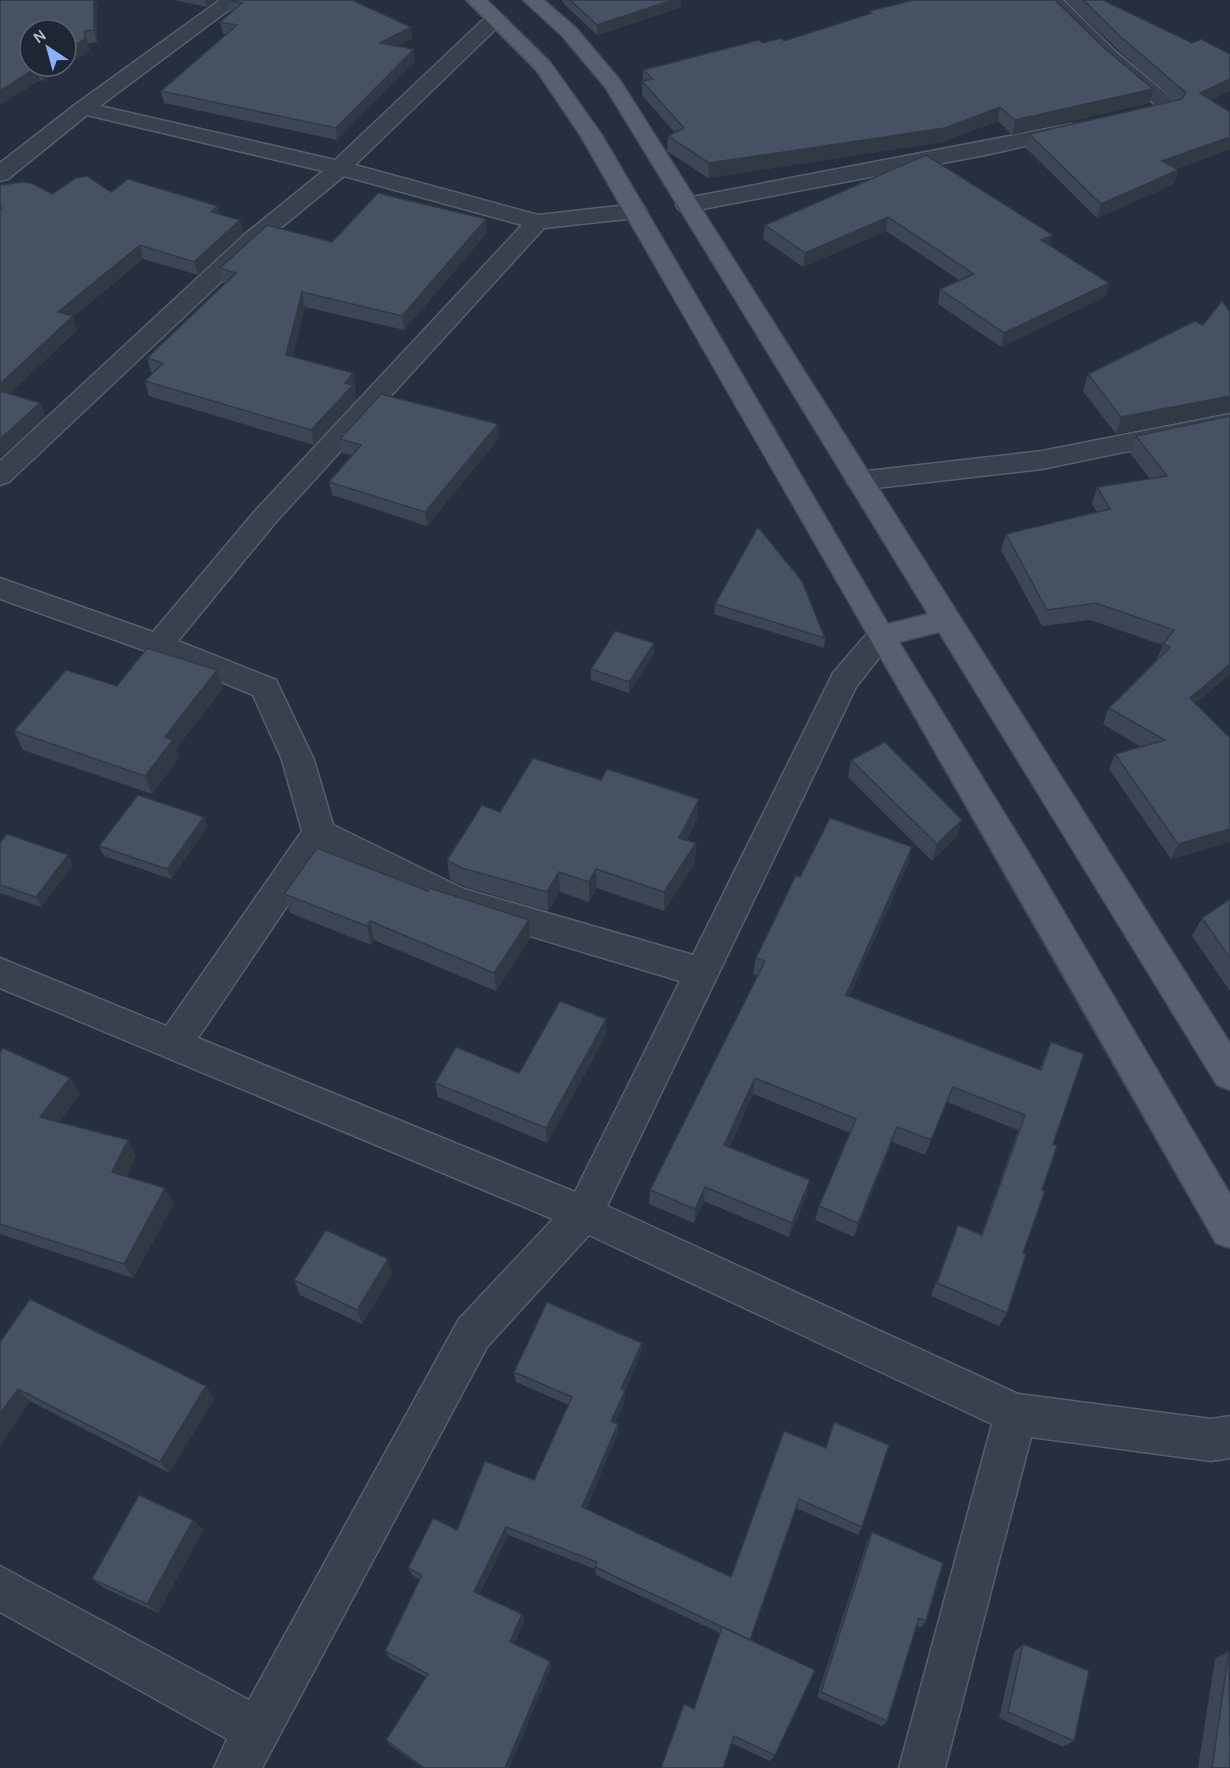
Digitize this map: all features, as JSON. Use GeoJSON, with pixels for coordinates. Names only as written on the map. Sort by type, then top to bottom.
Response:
{"type":"FeatureCollection","features":[{"type":"Feature","properties":{"kind":"main road"},"geometry":{"type":"LineString","coordinates":[[533,0],[569,32],[613,84],[1230,1074]]}},
{"type":"Feature","properties":{"kind":"main road"},"geometry":{"type":"LineString","coordinates":[[486,9],[543,66],[591,135],[881,636],[1026,876],[1230,1230]]}},
{"type":"Feature","properties":{"kind":"main road"},"geometry":{"type":"LineString","coordinates":[[881,636],[948,619]]}},
{"type":"Feature","properties":{"kind":"street"},"geometry":{"type":"LineString","coordinates":[[0,174],[83,108],[232,0]]}},
{"type":"Feature","properties":{"kind":"street"},"geometry":{"type":"LineString","coordinates":[[1052,0],[1109,56],[1170,107],[1147,112]]}},
{"type":"Feature","properties":{"kind":"street"},"geometry":{"type":"LineString","coordinates":[[0,476],[252,240],[340,168],[486,9]]}},
{"type":"Feature","properties":{"kind":"street"},"geometry":{"type":"LineString","coordinates":[[83,108],[340,168],[537,222],[636,211]]}},
{"type":"Feature","properties":{"kind":"street"},"geometry":{"type":"LineString","coordinates":[[687,206],[986,149],[1089,126]]}},
{"type":"Feature","properties":{"kind":"street"},"geometry":{"type":"LineString","coordinates":[[159,645],[265,517],[537,222]]}},
{"type":"Feature","properties":{"kind":"street"},"geometry":{"type":"LineString","coordinates":[[859,481],[1042,460],[1230,422]]}},
{"type":"Feature","properties":{"kind":"street"},"geometry":{"type":"LineString","coordinates":[[0,588],[159,645],[265,688],[298,760],[319,833],[455,900],[700,972]]}},
{"type":"Feature","properties":{"kind":"street"},"geometry":{"type":"LineString","coordinates":[[237,1768],[473,1333],[584,1214],[700,972],[844,681],[881,636]]}},
{"type":"Feature","properties":{"kind":"street"},"geometry":{"type":"LineString","coordinates":[[173,1045],[319,833]]}},
{"type":"Feature","properties":{"kind":"street"},"geometry":{"type":"LineString","coordinates":[[0,974],[584,1214],[1016,1414],[1211,1440],[1230,1437]]}},
{"type":"Feature","properties":{"kind":"street"},"geometry":{"type":"LineString","coordinates":[[922,1768],[1016,1414]]}},
{"type":"Feature","properties":{"kind":"street"},"geometry":{"type":"LineString","coordinates":[[0,1588],[258,1731]]}},
{"type":"Feature","properties":{"kind":"building"},"geometry":{"type":"Polygon","coordinates":[[[0,0],[94,0],[94,30],[85,31],[85,39],[78,43],[78,18],[18,18],[18,78],[20,78],[0,91],[0,0]]]}},
{"type":"Feature","properties":{"kind":"building"},"geometry":{"type":"Polygon","coordinates":[[[228,0],[352,0],[411,27],[380,43],[414,49],[336,128],[161,91],[237,25],[220,22],[242,3],[228,0]]]}},
{"type":"Feature","properties":{"kind":"building"},"geometry":{"type":"Polygon","coordinates":[[[570,0],[673,0],[597,25],[570,0]]]}},
{"type":"Feature","properties":{"kind":"building"},"geometry":{"type":"Polygon","coordinates":[[[914,0],[1055,0],[1104,48],[1153,89],[1015,120],[1000,107],[945,128],[709,163],[668,136],[684,128],[642,81],[653,79],[643,70],[759,40],[763,43],[781,38],[784,41],[872,13],[869,11],[914,0]]]}},
{"type":"Feature","properties":{"kind":"building"},"geometry":{"type":"Polygon","coordinates":[[[1083,0],[1103,0],[1192,43],[1201,39],[1230,54],[1230,79],[1200,93],[1230,112],[1230,137],[1162,161],[1178,170],[1101,204],[1029,134],[1182,99],[1186,93],[1121,37],[1083,0]]]}},
{"type":"Feature","properties":{"kind":"building"},"geometry":{"type":"Polygon","coordinates":[[[926,155],[1053,235],[1041,240],[1109,283],[1004,333],[940,289],[974,274],[888,217],[805,253],[765,225],[926,155]]]}},
{"type":"Feature","properties":{"kind":"building"},"geometry":{"type":"Polygon","coordinates":[[[87,176],[111,192],[128,179],[218,206],[211,212],[240,220],[194,262],[140,245],[58,312],[73,316],[0,384],[0,210],[2,209],[0,185],[32,183],[52,194],[76,178],[87,176]]]}},
{"type":"Feature","properties":{"kind":"building"},"geometry":{"type":"Polygon","coordinates":[[[378,193],[486,219],[402,316],[302,292],[286,355],[353,373],[345,383],[353,385],[311,430],[145,381],[163,363],[147,358],[236,273],[220,268],[267,225],[332,242],[378,193]]]}},
{"type":"Feature","properties":{"kind":"building"},"geometry":{"type":"Polygon","coordinates":[[[1222,301],[1230,312],[1230,396],[1121,417],[1088,374],[1195,321],[1203,325],[1222,301]]]}},
{"type":"Feature","properties":{"kind":"building"},"geometry":{"type":"Polygon","coordinates":[[[0,391],[40,403],[0,439],[0,391]]]}},
{"type":"Feature","properties":{"kind":"building"},"geometry":{"type":"Polygon","coordinates":[[[381,394],[498,424],[425,512],[329,482],[361,445],[340,439],[381,394]]]}},
{"type":"Feature","properties":{"kind":"building"},"geometry":{"type":"Polygon","coordinates":[[[1230,416],[1230,664],[1190,698],[1230,738],[1230,829],[1178,844],[1115,754],[1165,740],[1109,708],[1170,647],[1163,644],[1174,630],[1096,603],[1047,610],[1006,534],[1110,509],[1097,487],[1167,476],[1136,436],[1230,416]]]}},
{"type":"Feature","properties":{"kind":"building"},"geometry":{"type":"Polygon","coordinates":[[[758,527],[802,581],[825,638],[715,604],[758,527]]]}},
{"type":"Feature","properties":{"kind":"building"},"geometry":{"type":"Polygon","coordinates":[[[615,631],[654,643],[629,682],[591,669],[615,631]]]}},
{"type":"Feature","properties":{"kind":"building"},"geometry":{"type":"Polygon","coordinates":[[[147,648],[217,670],[165,737],[173,740],[145,776],[14,731],[66,670],[117,686],[147,648]]]}},
{"type":"Feature","properties":{"kind":"building"},"geometry":{"type":"Polygon","coordinates":[[[885,742],[962,820],[937,844],[851,760],[885,742]]]}},
{"type":"Feature","properties":{"kind":"building"},"geometry":{"type":"Polygon","coordinates":[[[533,758],[601,780],[607,769],[699,799],[679,838],[696,843],[664,892],[596,869],[589,882],[559,872],[547,892],[462,868],[447,860],[482,805],[500,812],[533,758]]]}},
{"type":"Feature","properties":{"kind":"building"},"geometry":{"type":"Polygon","coordinates":[[[138,795],[204,817],[167,869],[99,846],[138,795]]]}},
{"type":"Feature","properties":{"kind":"building"},"geometry":{"type":"Polygon","coordinates":[[[830,818],[912,847],[846,995],[1041,1070],[1051,1042],[1084,1054],[1053,1144],[1057,1146],[1042,1190],[1045,1191],[1023,1253],[1026,1254],[1007,1313],[937,1283],[958,1225],[982,1235],[1025,1115],[953,1087],[931,1140],[897,1127],[858,1223],[819,1206],[856,1119],[755,1078],[724,1145],[810,1180],[792,1223],[705,1187],[695,1209],[650,1190],[765,961],[756,958],[796,875],[800,877],[830,818]]]}},
{"type":"Feature","properties":{"kind":"building"},"geometry":{"type":"Polygon","coordinates":[[[7,834],[68,855],[36,897],[0,885],[0,843],[7,834]]]}},
{"type":"Feature","properties":{"kind":"building"},"geometry":{"type":"Polygon","coordinates":[[[317,848],[428,891],[430,888],[529,920],[494,973],[370,921],[367,926],[284,894],[317,848]]]}},
{"type":"Feature","properties":{"kind":"building"},"geometry":{"type":"Polygon","coordinates":[[[1230,899],[1230,958],[1202,918],[1230,899]]]}},
{"type":"Feature","properties":{"kind":"building"},"geometry":{"type":"Polygon","coordinates":[[[560,1001],[606,1019],[546,1128],[435,1083],[456,1047],[519,1073],[560,1001]]]}},
{"type":"Feature","properties":{"kind":"building"},"geometry":{"type":"Polygon","coordinates":[[[3,1048],[70,1078],[40,1117],[128,1140],[112,1172],[165,1188],[124,1264],[0,1224],[0,1052],[3,1048]]]}},
{"type":"Feature","properties":{"kind":"building"},"geometry":{"type":"Polygon","coordinates":[[[326,1230],[388,1259],[357,1310],[294,1280],[326,1230]]]}},
{"type":"Feature","properties":{"kind":"building"},"geometry":{"type":"Polygon","coordinates":[[[30,1299],[206,1386],[160,1462],[18,1389],[0,1414],[0,1342],[30,1299]]]}},
{"type":"Feature","properties":{"kind":"building"},"geometry":{"type":"Polygon","coordinates":[[[547,1302],[642,1343],[621,1389],[625,1391],[611,1421],[618,1424],[582,1507],[731,1577],[784,1431],[826,1448],[834,1422],[889,1445],[862,1527],[799,1499],[750,1640],[595,1567],[597,1562],[506,1527],[474,1592],[522,1614],[510,1642],[550,1661],[505,1768],[424,1768],[386,1740],[428,1674],[385,1651],[422,1575],[408,1568],[433,1518],[457,1530],[485,1461],[534,1480],[572,1397],[514,1372],[547,1302]]]}},
{"type":"Feature","properties":{"kind":"building"},"geometry":{"type":"Polygon","coordinates":[[[139,1495],[193,1520],[147,1604],[92,1579],[139,1495]]]}},
{"type":"Feature","properties":{"kind":"building"},"geometry":{"type":"Polygon","coordinates":[[[872,1532],[943,1563],[926,1621],[919,1618],[887,1721],[821,1692],[872,1532]]]}},
{"type":"Feature","properties":{"kind":"building"},"geometry":{"type":"Polygon","coordinates":[[[722,1627],[815,1670],[775,1755],[734,1736],[723,1768],[661,1768],[684,1704],[694,1709],[722,1627]]]}},
{"type":"Feature","properties":{"kind":"building"},"geometry":{"type":"Polygon","coordinates":[[[1023,1644],[1089,1671],[1074,1741],[1008,1712],[1023,1644]]]}},
{"type":"Feature","properties":{"kind":"building"},"geometry":{"type":"Polygon","coordinates":[[[1229,1651],[1230,1768],[1212,1768],[1229,1651]]]}}]}
